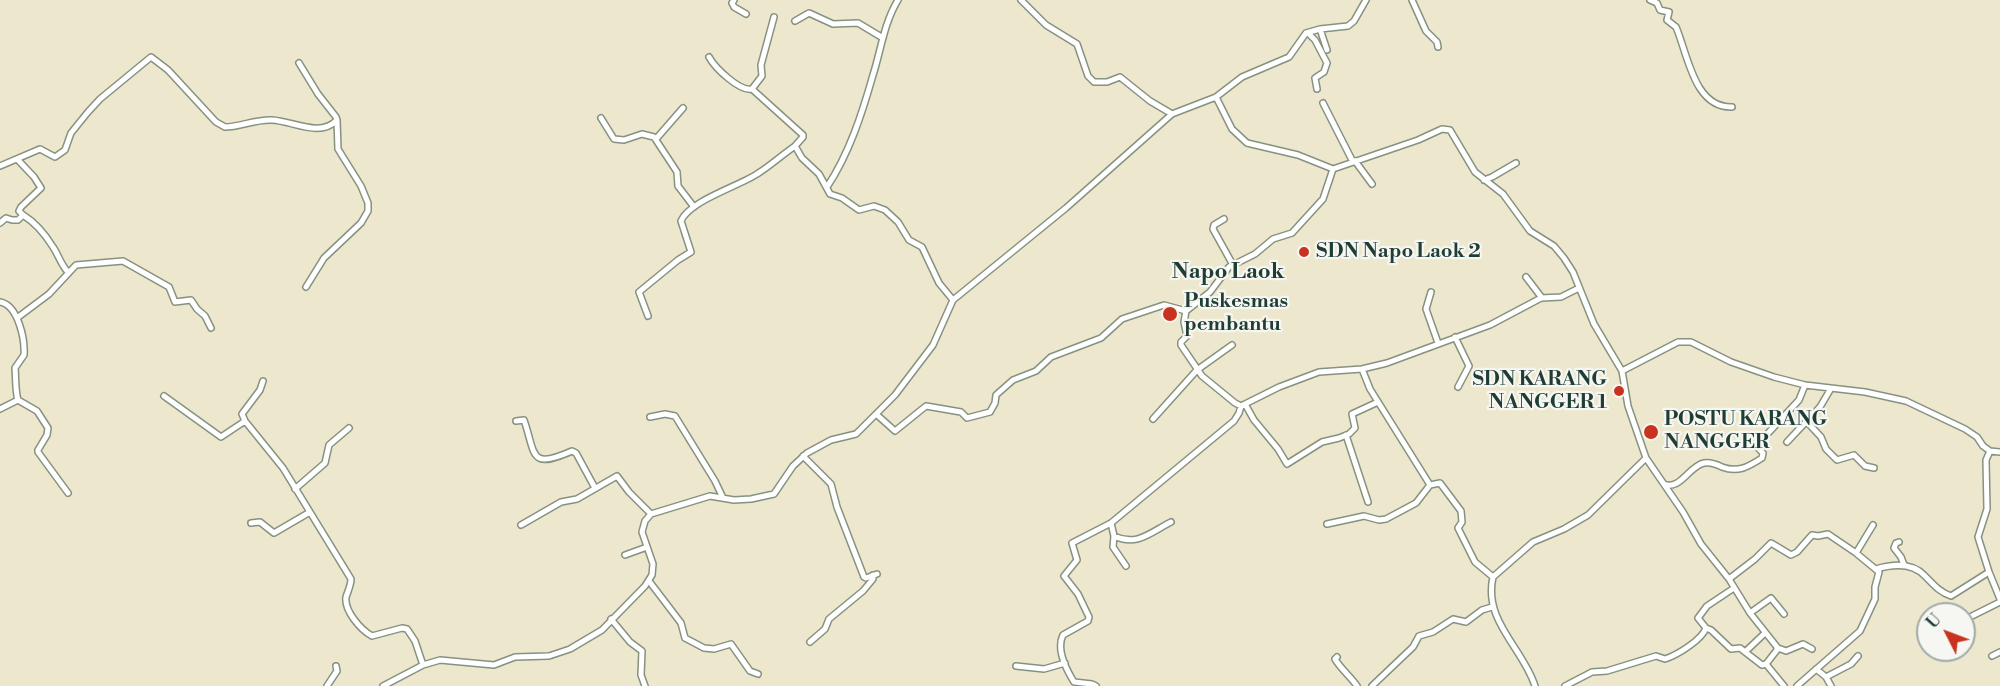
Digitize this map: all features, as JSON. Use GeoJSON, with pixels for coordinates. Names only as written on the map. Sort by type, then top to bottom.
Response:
{"type":"FeatureCollection","features":[{"type":"Feature","properties":{"kind":"street"},"geometry":{"type":"LineString","coordinates":[[734,0],[732,3],[734,7],[747,14]]}},
{"type":"Feature","properties":{"kind":"street"},"geometry":{"type":"LineString","coordinates":[[827,187],[849,149],[892,10],[898,0]]}},
{"type":"Feature","properties":{"kind":"street"},"geometry":{"type":"LineString","coordinates":[[1021,0],[1046,25],[1077,44],[1088,76],[1094,82],[1107,82],[1120,77],[1150,101],[1172,114]]}},
{"type":"Feature","properties":{"kind":"street"},"geometry":{"type":"LineString","coordinates":[[382,686],[394,683],[426,664],[452,660],[495,665],[515,657],[549,656],[570,649],[602,630],[649,581],[654,568],[643,536],[643,526],[651,514],[703,497],[716,496],[740,500],[771,495],[777,491],[793,466],[803,456],[831,440],[856,434],[895,395],[933,345],[952,300],[1066,208],[1172,114],[1216,97],[1242,78],[1289,57],[1304,35],[1308,33],[1320,29],[1348,26],[1354,21],[1366,0]]}},
{"type":"Feature","properties":{"kind":"street"},"geometry":{"type":"LineString","coordinates":[[1412,0],[1426,31],[1437,42],[1438,47]]}},
{"type":"Feature","properties":{"kind":"street"},"geometry":{"type":"LineString","coordinates":[[1650,0],[1657,3],[1660,10],[1669,12],[1667,20],[1676,27],[1702,94],[1719,106],[1732,107]]}},
{"type":"Feature","properties":{"kind":"street"},"geometry":{"type":"LineString","coordinates":[[795,21],[809,13],[833,24],[858,23],[883,38]]}},
{"type":"Feature","properties":{"kind":"street"},"geometry":{"type":"LineString","coordinates":[[752,89],[762,76],[761,65],[774,17]]}},
{"type":"Feature","properties":{"kind":"street"},"geometry":{"type":"LineString","coordinates":[[1320,29],[1327,50]]}},
{"type":"Feature","properties":{"kind":"street"},"geometry":{"type":"LineString","coordinates":[[1308,33],[1315,40],[1327,63],[1323,72],[1315,78],[1317,89]]}},
{"type":"Feature","properties":{"kind":"street"},"geometry":{"type":"LineString","coordinates":[[0,166],[40,149],[55,157],[65,150],[71,134],[88,112],[151,57],[168,70],[216,122],[225,127],[271,120],[323,128],[337,120]]}},
{"type":"Feature","properties":{"kind":"street"},"geometry":{"type":"LineString","coordinates":[[648,316],[639,292],[691,251],[682,218],[694,207],[756,174],[795,146],[803,137],[752,89],[743,89],[722,72],[709,57]]}},
{"type":"Feature","properties":{"kind":"street"},"geometry":{"type":"LineString","coordinates":[[299,63],[318,94],[334,113],[337,120],[338,149],[361,186],[368,203],[368,211],[361,223],[324,258],[306,287]]}},
{"type":"Feature","properties":{"kind":"street"},"geometry":{"type":"LineString","coordinates":[[1216,97],[1232,129],[1247,143],[1298,155],[1334,169],[1418,140],[1445,128],[1450,130],[1473,168],[1484,180],[1503,194],[1530,231],[1556,248],[1573,272],[1594,324],[1622,371],[1628,406],[1646,458],[1701,544],[1778,648],[1786,651],[1803,644],[1812,649]]}},
{"type":"Feature","properties":{"kind":"street"},"geometry":{"type":"LineString","coordinates":[[1323,103],[1354,162],[1372,184]]}},
{"type":"Feature","properties":{"kind":"street"},"geometry":{"type":"LineString","coordinates":[[656,139],[682,108]]}},
{"type":"Feature","properties":{"kind":"street"},"geometry":{"type":"LineString","coordinates":[[601,118],[614,139],[624,140],[642,134],[656,139],[677,172],[678,186],[694,207]]}},
{"type":"Feature","properties":{"kind":"street"},"geometry":{"type":"LineString","coordinates":[[795,146],[802,158],[819,174],[830,194],[842,198],[858,209],[874,206],[890,214],[909,240],[922,246],[939,283],[952,300]]}},
{"type":"Feature","properties":{"kind":"street"},"geometry":{"type":"LineString","coordinates":[[18,160],[42,187],[19,212],[39,226],[62,266],[68,272]]}},
{"type":"Feature","properties":{"kind":"street"},"geometry":{"type":"LineString","coordinates":[[1484,180],[1516,163]]}},
{"type":"Feature","properties":{"kind":"street"},"geometry":{"type":"LineString","coordinates":[[1334,169],[1323,199],[1292,233],[1273,240],[1255,254],[1233,266],[1223,274],[1210,292],[1186,311],[1184,322],[1186,336],[1181,344],[1197,370],[1229,400],[1243,405],[1278,449],[1286,464],[1322,442],[1346,435],[1355,428],[1352,414],[1378,402]]}},
{"type":"Feature","properties":{"kind":"street"},"geometry":{"type":"LineString","coordinates":[[0,212],[6,218],[15,221],[23,215]]}},
{"type":"Feature","properties":{"kind":"street"},"geometry":{"type":"LineString","coordinates":[[0,223],[6,218]]}},
{"type":"Feature","properties":{"kind":"street"},"geometry":{"type":"LineString","coordinates":[[1224,219],[1212,229],[1233,266]]}},
{"type":"Feature","properties":{"kind":"street"},"geometry":{"type":"LineString","coordinates":[[17,318],[49,294],[78,264],[123,261],[169,287],[175,302],[191,300],[212,328]]}},
{"type":"Feature","properties":{"kind":"street"},"geometry":{"type":"LineString","coordinates":[[1526,277],[1542,298]]}},
{"type":"Feature","properties":{"kind":"street"},"geometry":{"type":"LineString","coordinates":[[1096,686],[1075,683],[1060,646],[1063,634],[1088,621],[1089,618],[1078,594],[1064,576],[1077,560],[1071,544],[1111,523],[1234,421],[1243,405],[1279,387],[1319,372],[1362,369],[1387,363],[1490,325],[1542,298],[1561,297],[1579,288]]}},
{"type":"Feature","properties":{"kind":"street"},"geometry":{"type":"LineString","coordinates":[[1431,292],[1426,309],[1438,343]]}},
{"type":"Feature","properties":{"kind":"street"},"geometry":{"type":"LineString","coordinates":[[0,302],[5,303],[17,318],[22,331],[25,350],[23,358],[15,368],[18,400],[37,411],[48,428],[38,452],[68,493]]}},
{"type":"Feature","properties":{"kind":"street"},"geometry":{"type":"LineString","coordinates":[[876,414],[895,431],[926,406],[961,412],[967,418],[990,412],[995,404],[996,395],[1013,380],[1036,371],[1055,355],[1101,339],[1122,319],[1164,304],[1186,311]]}},
{"type":"Feature","properties":{"kind":"street"},"geometry":{"type":"LineString","coordinates":[[1455,337],[1469,366],[1458,387]]}},
{"type":"Feature","properties":{"kind":"street"},"geometry":{"type":"LineString","coordinates":[[1622,371],[1674,344],[1686,341],[1731,362],[1805,385],[1906,401],[1965,429],[1977,437],[1990,451],[2000,452]]}},
{"type":"Feature","properties":{"kind":"street"},"geometry":{"type":"LineString","coordinates":[[1153,419],[1197,370],[1232,345]]}},
{"type":"Feature","properties":{"kind":"street"},"geometry":{"type":"LineString","coordinates":[[1362,369],[1378,402],[1430,485]]}},
{"type":"Feature","properties":{"kind":"street"},"geometry":{"type":"LineString","coordinates":[[263,381],[260,390],[242,414],[245,421],[283,468],[351,579],[346,601],[349,610],[372,636],[407,629],[426,664]]}},
{"type":"Feature","properties":{"kind":"street"},"geometry":{"type":"LineString","coordinates":[[1664,484],[1675,485],[1694,467],[1703,463],[1737,470],[1746,468],[1762,458],[1763,453],[1758,448],[1758,444],[1799,399],[1805,385]]}},
{"type":"Feature","properties":{"kind":"street"},"geometry":{"type":"LineString","coordinates":[[1787,442],[1821,407],[1830,390]]}},
{"type":"Feature","properties":{"kind":"street"},"geometry":{"type":"LineString","coordinates":[[164,396],[221,436],[245,421]]}},
{"type":"Feature","properties":{"kind":"street"},"geometry":{"type":"LineString","coordinates":[[0,409],[18,400]]}},
{"type":"Feature","properties":{"kind":"street"},"geometry":{"type":"LineString","coordinates":[[650,417],[665,414],[675,416],[723,498]]}},
{"type":"Feature","properties":{"kind":"street"},"geometry":{"type":"LineString","coordinates":[[516,421],[524,420],[534,453],[539,459],[546,460],[572,451],[576,453],[595,488]]}},
{"type":"Feature","properties":{"kind":"street"},"geometry":{"type":"LineString","coordinates":[[1807,422],[1821,436],[1826,448],[1837,460],[1854,455],[1865,466],[1874,468]]}},
{"type":"Feature","properties":{"kind":"street"},"geometry":{"type":"LineString","coordinates":[[295,489],[325,463],[329,445],[349,428]]}},
{"type":"Feature","properties":{"kind":"street"},"geometry":{"type":"LineString","coordinates":[[1346,435],[1368,502]]}},
{"type":"Feature","properties":{"kind":"street"},"geometry":{"type":"LineString","coordinates":[[1976,614],[2000,601],[1978,537],[1987,510],[1986,460],[1990,451]]}},
{"type":"Feature","properties":{"kind":"street"},"geometry":{"type":"LineString","coordinates":[[803,456],[831,484],[837,507],[864,576],[866,578],[875,575],[863,591],[829,619],[825,629],[810,642]]}},
{"type":"Feature","properties":{"kind":"street"},"geometry":{"type":"LineString","coordinates":[[1535,686],[1492,607],[1493,578],[1533,542],[1564,529],[1588,515],[1646,458]]}},
{"type":"Feature","properties":{"kind":"street"},"geometry":{"type":"LineString","coordinates":[[521,525],[561,502],[577,499],[615,477],[619,477],[629,492],[651,514]]}},
{"type":"Feature","properties":{"kind":"street"},"geometry":{"type":"LineString","coordinates":[[1328,524],[1364,516],[1379,520],[1386,519],[1416,503],[1430,485],[1440,483],[1459,508],[1462,517],[1459,529],[1475,562],[1493,578]]}},
{"type":"Feature","properties":{"kind":"street"},"geometry":{"type":"LineString","coordinates":[[251,523],[260,522],[274,533],[310,512]]}},
{"type":"Feature","properties":{"kind":"street"},"geometry":{"type":"LineString","coordinates":[[1114,537],[1127,541],[1138,541],[1171,522]]}},
{"type":"Feature","properties":{"kind":"street"},"geometry":{"type":"LineString","coordinates":[[1111,523],[1114,537],[1113,547],[1126,566]]}},
{"type":"Feature","properties":{"kind":"street"},"geometry":{"type":"LineString","coordinates":[[1856,553],[1873,525]]}},
{"type":"Feature","properties":{"kind":"street"},"geometry":{"type":"LineString","coordinates":[[1729,579],[1771,543],[1791,555],[1797,552],[1812,535],[1828,534],[1876,569],[1879,574],[1875,587],[1875,599],[1864,624],[1853,639],[1797,686]]}},
{"type":"Feature","properties":{"kind":"street"},"geometry":{"type":"LineString","coordinates":[[1899,542],[1894,548],[1904,565]]}},
{"type":"Feature","properties":{"kind":"street"},"geometry":{"type":"LineString","coordinates":[[625,555],[647,547]]}},
{"type":"Feature","properties":{"kind":"street"},"geometry":{"type":"LineString","coordinates":[[1876,569],[1904,565],[1921,573],[1939,590],[1951,596],[1989,572]]}},
{"type":"Feature","properties":{"kind":"street"},"geometry":{"type":"LineString","coordinates":[[1993,581],[2000,576]]}},
{"type":"Feature","properties":{"kind":"street"},"geometry":{"type":"LineString","coordinates":[[649,581],[681,623],[687,639],[714,649],[730,644],[739,653],[750,671],[758,674]]}},
{"type":"Feature","properties":{"kind":"street"},"geometry":{"type":"LineString","coordinates":[[1734,588],[1707,606],[1698,619],[1731,649],[1737,647],[1761,665],[1766,664],[1778,648]]}},
{"type":"Feature","properties":{"kind":"street"},"geometry":{"type":"LineString","coordinates":[[1750,613],[1771,598],[1784,614]]}},
{"type":"Feature","properties":{"kind":"street"},"geometry":{"type":"LineString","coordinates":[[1372,686],[1413,647],[1422,634],[1433,632],[1453,618],[1466,622],[1482,610],[1492,607]]}},
{"type":"Feature","properties":{"kind":"street"},"geometry":{"type":"LineString","coordinates":[[611,619],[630,642],[642,651],[641,675],[645,686]]}},
{"type":"Feature","properties":{"kind":"street"},"geometry":{"type":"LineString","coordinates":[[1565,686],[1592,672],[1607,671],[1656,656],[1663,660],[1672,657],[1702,635],[1706,628]]}},
{"type":"Feature","properties":{"kind":"street"},"geometry":{"type":"LineString","coordinates":[[1745,652],[1765,633]]}},
{"type":"Feature","properties":{"kind":"street"},"geometry":{"type":"LineString","coordinates":[[1992,656],[2000,652]]}},
{"type":"Feature","properties":{"kind":"street"},"geometry":{"type":"LineString","coordinates":[[1826,677],[1851,664],[1858,656]]}},
{"type":"Feature","properties":{"kind":"street"},"geometry":{"type":"LineString","coordinates":[[1337,657],[1335,659],[1337,663],[1357,686]]}},
{"type":"Feature","properties":{"kind":"street"},"geometry":{"type":"LineString","coordinates":[[1016,666],[1047,669],[1065,663]]}},
{"type":"Feature","properties":{"kind":"street"},"geometry":{"type":"LineString","coordinates":[[1766,664],[1784,686]]}},
{"type":"Feature","properties":{"kind":"street"},"geometry":{"type":"LineString","coordinates":[[327,686],[336,673],[336,666]]}},
{"type":"Feature","properties":{"kind":"street"},"geometry":{"type":"LineString","coordinates":[[1816,669],[1826,677],[1831,686]]}},
{"type":"Feature","properties":{"kind":"place","name":"SDN Napo Laok 2"},"geometry":{"type":"Point","coordinates":[1304,252]}},
{"type":"Feature","properties":{"kind":"place","name":"Puskesmas pembantu"},"geometry":{"type":"Point","coordinates":[1170,314]}},
{"type":"Feature","properties":{"kind":"place","name":"SDN KARANG NANGGER 1"},"geometry":{"type":"Point","coordinates":[1619,391]}},
{"type":"Feature","properties":{"kind":"place","name":"POSTU KARANG NANGGER"},"geometry":{"type":"Point","coordinates":[1651,432]}},
{"type":"Feature","properties":{"kind":"district","name":"Napo Laok"},"geometry":{"type":"Point","coordinates":[1228,273]}}]}
